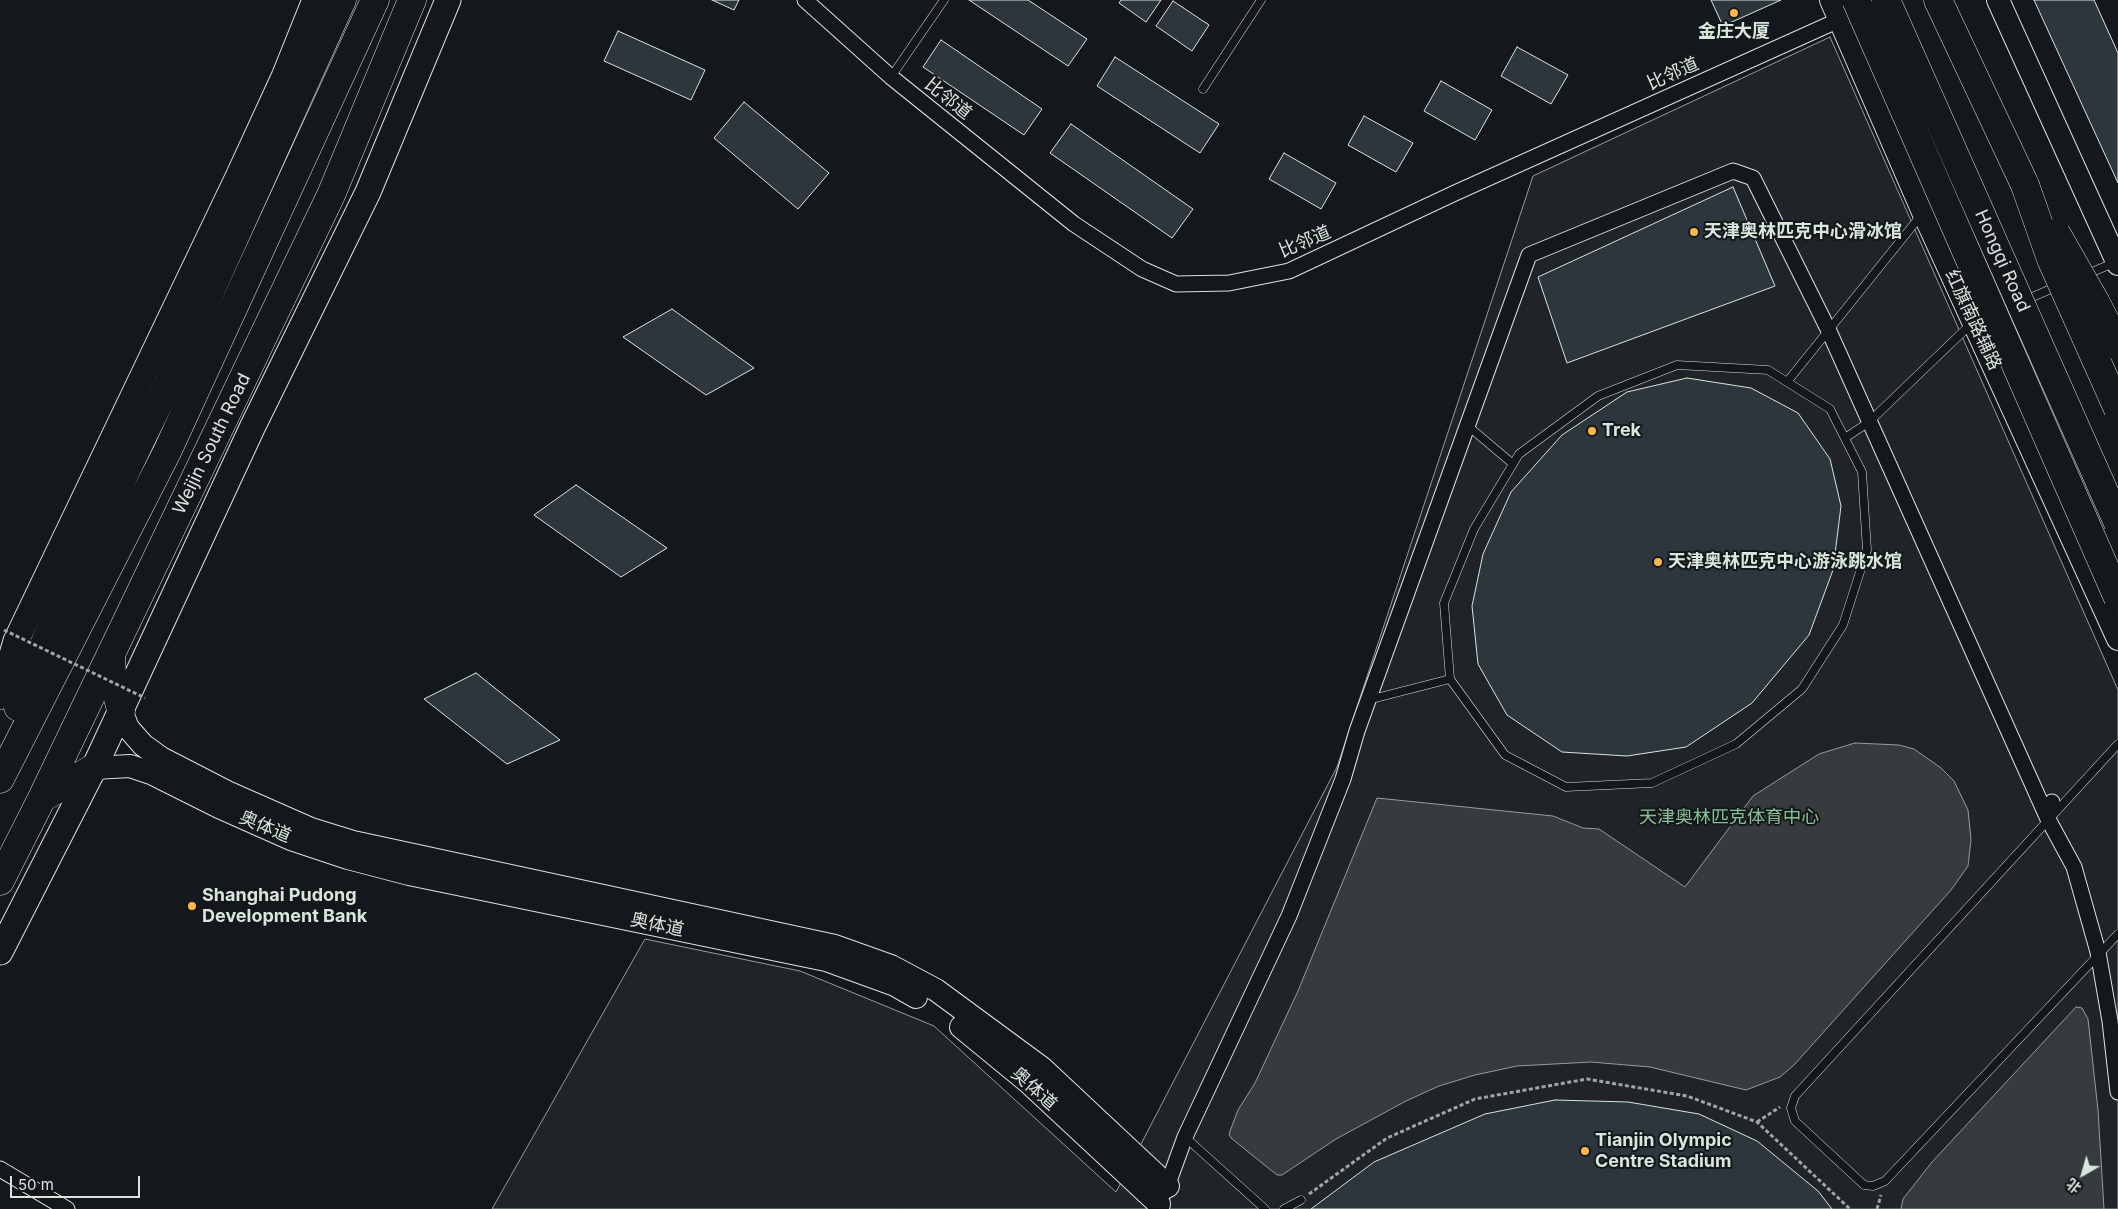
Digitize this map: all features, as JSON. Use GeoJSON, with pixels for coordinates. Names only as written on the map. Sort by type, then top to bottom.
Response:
{"type":"FeatureCollection","features":[{"type":"Feature","properties":{"kind":"highway"},"geometry":{"type":"LineString","coordinates":[[0,748],[62,602],[169,382],[342,0]]}},
{"type":"Feature","properties":{"kind":"highway","name":"Weijin South Road"},"geometry":{"type":"LineString","coordinates":[[0,779],[167,452],[375,0]]}},
{"type":"Feature","properties":{"kind":"highway","name":"Weijin South Road"},"geometry":{"type":"LineString","coordinates":[[0,881],[42,798],[331,195],[412,0]]}},
{"type":"Feature","properties":{"kind":"highway","name":"Hongqi Road"},"geometry":{"type":"LineString","coordinates":[[1886,0],[2118,523]]}},
{"type":"Feature","properties":{"kind":"highway"},"geometry":{"type":"LineString","coordinates":[[1938,0],[2025,185],[2051,259],[2118,409]]}},
{"type":"Feature","properties":{"kind":"highway"},"geometry":{"type":"LineString","coordinates":[[1842,7],[1962,241],[2118,598]]}},
{"type":"Feature","properties":{"kind":"highway"},"geometry":{"type":"LineString","coordinates":[[2025,185],[2065,248],[2118,346]]}},
{"type":"Feature","properties":{"kind":"highway"},"geometry":{"type":"LineString","coordinates":[[1962,241],[1988,282],[2036,374],[2074,426]]}},
{"type":"Feature","properties":{"kind":"highway"},"geometry":{"type":"LineString","coordinates":[[0,695],[62,602]]}},
{"type":"Feature","properties":{"kind":"highway"},"geometry":{"type":"LineString","coordinates":[[111,654],[112,676],[133,704]]}},
{"type":"Feature","properties":{"kind":"highway"},"geometry":{"type":"LineString","coordinates":[[42,798],[94,768]]}},
{"type":"Feature","properties":{"kind":"main road"},"geometry":{"type":"LineString","coordinates":[[0,695],[16,641],[238,177],[284,77],[315,0]]}},
{"type":"Feature","properties":{"kind":"main road"},"geometry":{"type":"LineString","coordinates":[[0,952],[94,768],[133,704],[252,428],[368,192],[448,0]]}},
{"type":"Feature","properties":{"kind":"street","name":"比邻道"},"geometry":{"type":"LineString","coordinates":[[805,0],[891,77],[1074,224],[1142,269],[1176,284],[1229,283],[1289,271],[1842,7]]}},
{"type":"Feature","properties":{"kind":"street"},"geometry":{"type":"LineString","coordinates":[[1998,0],[2117,263]]}},
{"type":"Feature","properties":{"kind":"street","name":"红旗南路辅路"},"geometry":{"type":"LineString","coordinates":[[1842,7],[1923,212],[2118,639]]}},
{"type":"Feature","properties":{"kind":"street"},"geometry":{"type":"LineString","coordinates":[[133,704],[133,733],[143,745],[161,758],[227,792],[311,829],[353,842],[835,946],[891,966],[936,990],[1042,1068],[1161,1200],[1185,1138],[1289,916],[1343,779],[1368,700],[1529,255],[1733,171],[1753,178],[1828,329],[2048,819],[2074,866],[2098,952],[2110,1021],[2118,1092]]}},
{"type":"Feature","properties":{"kind":"street","name":"奥体道"},"geometry":{"type":"LineString","coordinates":[[94,768],[130,766],[151,773],[219,807],[291,839],[348,858],[409,874],[826,960],[895,985],[933,1006],[977,1038],[1161,1200]]}},
{"type":"Feature","properties":{"kind":"street"},"geometry":{"type":"LineString","coordinates":[[2048,819],[2052,802]]}},
{"type":"Feature","properties":{"kind":"street"},"geometry":{"type":"LineString","coordinates":[[0,1168],[68,1209]]}},
{"type":"Feature","properties":{"kind":"lane"},"geometry":{"type":"LineString","coordinates":[[891,77],[944,0]]}},
{"type":"Feature","properties":{"kind":"lane"},"geometry":{"type":"LineString","coordinates":[[1203,89],[1261,0]]}},
{"type":"Feature","properties":{"kind":"lane"},"geometry":{"type":"LineString","coordinates":[[1787,382],[1923,212]]}},
{"type":"Feature","properties":{"kind":"lane"},"geometry":{"type":"LineString","coordinates":[[1845,438],[1869,422],[1974,322],[2117,263]]}},
{"type":"Feature","properties":{"kind":"lane"},"geometry":{"type":"LineString","coordinates":[[1677,365],[1768,370],[1787,382],[1830,409],[1862,472],[1867,550],[1843,625],[1802,689],[1736,744],[1652,783],[1566,787],[1505,755],[1450,679],[1444,603],[1474,529],[1519,454],[1598,396],[1677,365]]}},
{"type":"Feature","properties":{"kind":"lane"},"geometry":{"type":"LineString","coordinates":[[1468,426],[1513,464]]}},
{"type":"Feature","properties":{"kind":"lane"},"geometry":{"type":"LineString","coordinates":[[1368,700],[1450,679]]}},
{"type":"Feature","properties":{"kind":"lane"},"geometry":{"type":"LineString","coordinates":[[2118,744],[1795,1096],[1791,1108],[1795,1121],[1864,1184],[1872,1186],[1885,1181],[2118,934]]}},
{"type":"Feature","properties":{"kind":"lane"},"geometry":{"type":"LineString","coordinates":[[1185,1138],[1265,1209]]}},
{"type":"Feature","properties":{"kind":"lane"},"geometry":{"type":"LineString","coordinates":[[1284,1209],[1302,1200]]}},
{"type":"Feature","properties":{"kind":"path"},"geometry":{"type":"LineString","coordinates":[[4,630],[133,704]]}},
{"type":"Feature","properties":{"kind":"path"},"geometry":{"type":"LineString","coordinates":[[1302,1200],[1387,1138],[1474,1099],[1588,1080],[1687,1096],[1757,1122],[1850,1209]]}},
{"type":"Feature","properties":{"kind":"path"},"geometry":{"type":"LineString","coordinates":[[1757,1122],[1795,1096]]}},
{"type":"Feature","properties":{"kind":"green space","name":"天津奥林匹克体育中心"},"geometry":{"type":"Polygon","coordinates":[[[1830,37],[2118,690],[2118,1209],[492,1209],[645,939],[800,971],[934,1026],[1116,1192],[1337,767],[1533,176],[1830,37]]]}},
{"type":"Feature","properties":{"kind":"shaded area"},"geometry":{"type":"Polygon","coordinates":[[[1855,743],[1899,745],[1914,749],[1941,768],[1954,781],[1968,810],[1971,840],[1968,866],[1951,890],[1794,1065],[1780,1077],[1746,1090],[1650,1067],[1591,1062],[1517,1066],[1475,1075],[1439,1086],[1406,1101],[1336,1139],[1282,1175],[1277,1175],[1231,1138],[1229,1134],[1238,1110],[1255,1083],[1298,991],[1377,798],[1553,816],[1583,828],[1599,829],[1685,887],[1753,796],[1819,754],[1855,743]]]}},
{"type":"Feature","properties":{"kind":"shaded area"},"geometry":{"type":"Polygon","coordinates":[[[2076,1007],[2082,1008],[2088,1019],[2098,1110],[2104,1209],[1901,1209],[1903,1199],[1932,1162],[2076,1007]]]}},
{"type":"Feature","properties":{"kind":"building"},"geometry":{"type":"Polygon","coordinates":[[[712,0],[739,0],[734,10],[712,0]]]}},
{"type":"Feature","properties":{"kind":"building"},"geometry":{"type":"Polygon","coordinates":[[[969,0],[1028,0],[1087,39],[1068,66],[969,0]]]}},
{"type":"Feature","properties":{"kind":"building"},"geometry":{"type":"Polygon","coordinates":[[[1121,0],[1161,0],[1146,22],[1119,3],[1121,0]]]}},
{"type":"Feature","properties":{"kind":"building","name":"金庄大厦"},"geometry":{"type":"Polygon","coordinates":[[[1711,0],[1781,0],[1723,26],[1711,0]]]}},
{"type":"Feature","properties":{"kind":"building"},"geometry":{"type":"Polygon","coordinates":[[[2034,0],[2094,0],[2118,53],[2118,183],[2034,0]]]}},
{"type":"Feature","properties":{"kind":"building"},"geometry":{"type":"Polygon","coordinates":[[[1173,1],[1209,25],[1192,51],[1156,26],[1173,1]]]}},
{"type":"Feature","properties":{"kind":"building"},"geometry":{"type":"Polygon","coordinates":[[[618,31],[705,70],[691,100],[604,61],[618,31]]]}},
{"type":"Feature","properties":{"kind":"building"},"geometry":{"type":"Polygon","coordinates":[[[941,40],[1042,109],[1024,135],[923,67],[941,40]]]}},
{"type":"Feature","properties":{"kind":"building"},"geometry":{"type":"Polygon","coordinates":[[[1517,47],[1568,75],[1551,104],[1501,76],[1517,47]]]}},
{"type":"Feature","properties":{"kind":"building"},"geometry":{"type":"Polygon","coordinates":[[[1115,57],[1219,124],[1200,153],[1097,86],[1115,57]]]}},
{"type":"Feature","properties":{"kind":"building"},"geometry":{"type":"Polygon","coordinates":[[[1441,81],[1492,110],[1475,140],[1424,111],[1441,81]]]}},
{"type":"Feature","properties":{"kind":"building"},"geometry":{"type":"Polygon","coordinates":[[[744,102],[829,173],[798,209],[714,138],[744,102]]]}},
{"type":"Feature","properties":{"kind":"building"},"geometry":{"type":"Polygon","coordinates":[[[1364,116],[1413,143],[1396,172],[1348,145],[1364,116]]]}},
{"type":"Feature","properties":{"kind":"building"},"geometry":{"type":"Polygon","coordinates":[[[1071,124],[1193,209],[1172,238],[1050,153],[1071,124]]]}},
{"type":"Feature","properties":{"kind":"building"},"geometry":{"type":"Polygon","coordinates":[[[1284,153],[1336,183],[1321,209],[1269,179],[1284,153]]]}},
{"type":"Feature","properties":{"kind":"building","name":"天津奥林匹克中心滑冰馆"},"geometry":{"type":"Polygon","coordinates":[[[1733,187],[1775,286],[1567,363],[1538,277],[1733,187]]]}},
{"type":"Feature","properties":{"kind":"building"},"geometry":{"type":"Polygon","coordinates":[[[672,309],[754,368],[706,395],[623,337],[672,309]]]}},
{"type":"Feature","properties":{"kind":"building","name":"天津奥林匹克中心游泳跳水馆"},"geometry":{"type":"Polygon","coordinates":[[[1687,378],[1751,388],[1798,413],[1830,459],[1841,506],[1833,570],[1809,635],[1752,703],[1686,747],[1627,756],[1562,752],[1507,715],[1478,664],[1472,606],[1483,554],[1511,492],[1562,435],[1627,392],[1687,378]]]}},
{"type":"Feature","properties":{"kind":"building"},"geometry":{"type":"Polygon","coordinates":[[[576,485],[667,548],[621,577],[534,515],[576,485]]]}},
{"type":"Feature","properties":{"kind":"building"},"geometry":{"type":"Polygon","coordinates":[[[476,673],[560,740],[507,764],[424,699],[476,673]]]}},
{"type":"Feature","properties":{"kind":"building","name":"Tianjin Olympic Centre Stadium"},"geometry":{"type":"Polygon","coordinates":[[[1555,1100],[1628,1102],[1699,1114],[1757,1141],[1818,1191],[1832,1209],[1311,1209],[1374,1162],[1485,1114],[1555,1100]]]}},
{"type":"Feature","properties":{"kind":"place","name":"金庄大厦"},"geometry":{"type":"Point","coordinates":[1734,13]}},
{"type":"Feature","properties":{"kind":"place","name":"天津奥林匹克中心滑冰馆"},"geometry":{"type":"Point","coordinates":[1694,232]}},
{"type":"Feature","properties":{"kind":"place","name":"Trek"},"geometry":{"type":"Point","coordinates":[1592,431]}},
{"type":"Feature","properties":{"kind":"place","name":"天津奥林匹克中心游泳跳水馆"},"geometry":{"type":"Point","coordinates":[1658,562]}},
{"type":"Feature","properties":{"kind":"place","name":"Shanghai Pudong Development Bank"},"geometry":{"type":"Point","coordinates":[192,906]}},
{"type":"Feature","properties":{"kind":"place","name":"Tianjin Olympic Centre Stadium"},"geometry":{"type":"Point","coordinates":[1585,1151]}}]}
